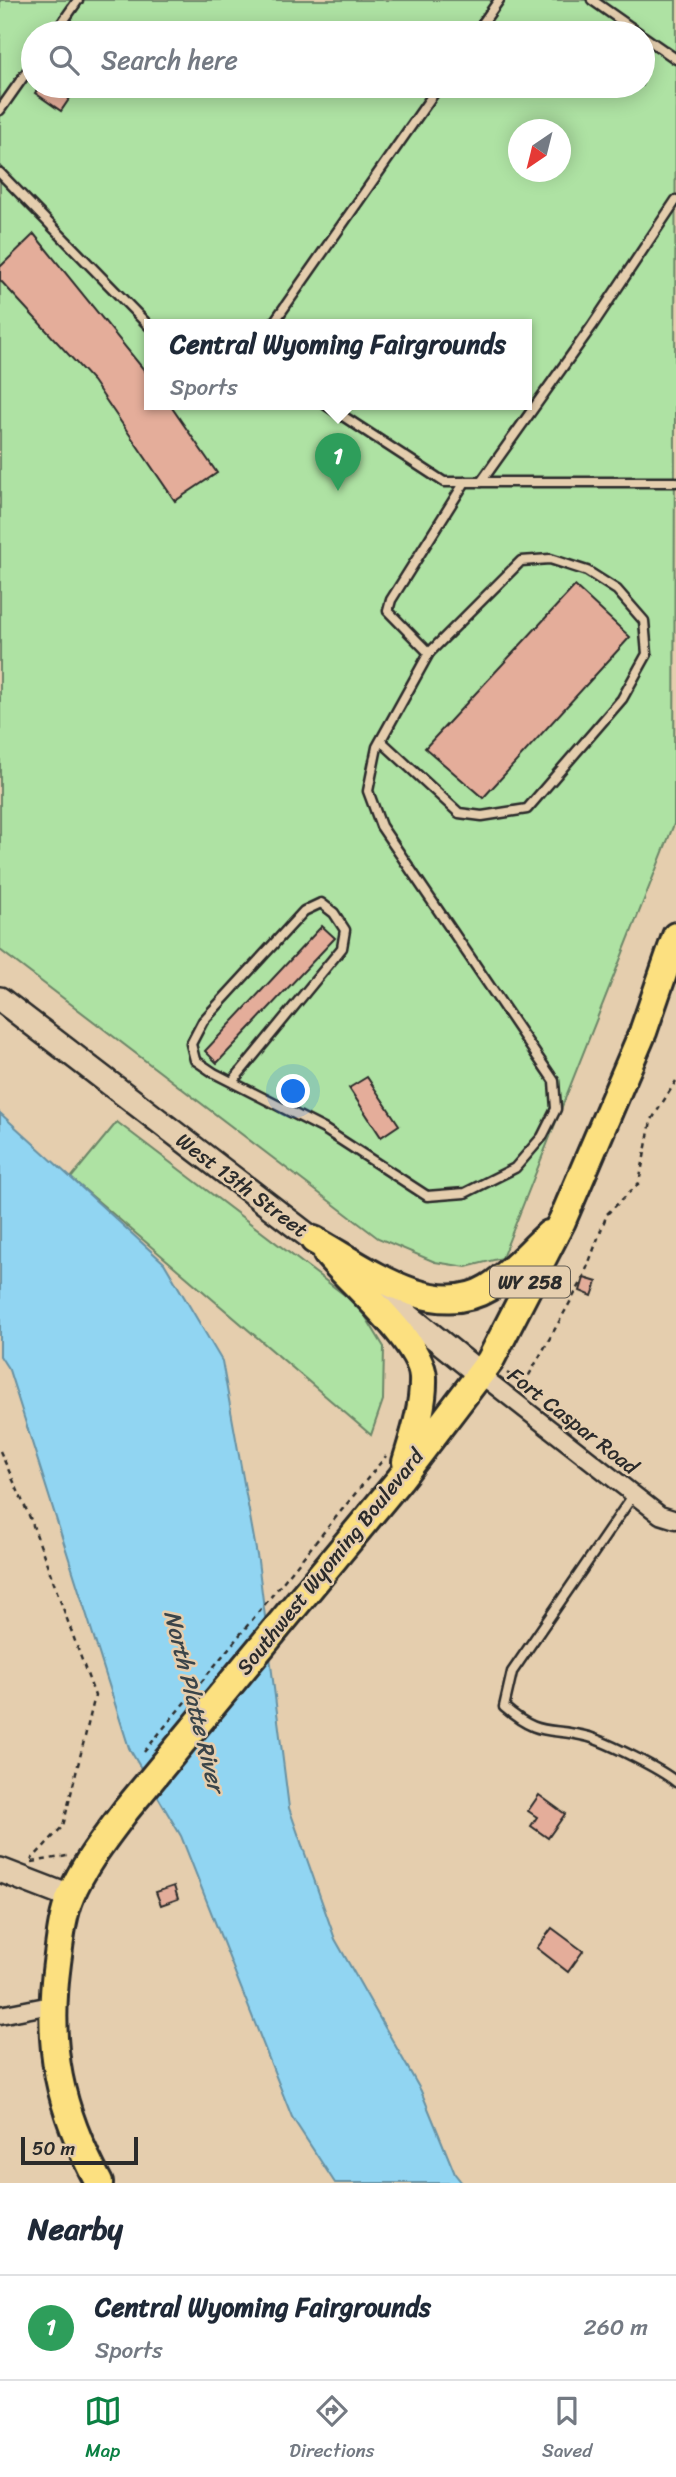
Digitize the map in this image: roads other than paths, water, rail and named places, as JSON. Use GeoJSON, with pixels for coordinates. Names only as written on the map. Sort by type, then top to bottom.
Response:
{"type":"FeatureCollection","features":[{"type":"Feature","properties":{"kind":"main road","name":"Southwest Wyoming Boulevard"},"geometry":{"type":"LineString","coordinates":[[99,2183],[65,2109],[54,2064],[51,2005],[60,1939],[70,1897],[102,1842],[126,1810],[400,1479],[481,1375],[562,1221],[643,1032],[676,936]]}},
{"type":"Feature","properties":{"kind":"main road","name":"West 13th Street"},"geometry":{"type":"LineString","coordinates":[[0,999],[314,1240],[481,1375]]}},
{"type":"Feature","properties":{"kind":"main road"},"geometry":{"type":"LineString","coordinates":[[314,1240],[400,1287],[433,1297],[470,1297],[490,1288],[562,1221]]}},
{"type":"Feature","properties":{"kind":"main road"},"geometry":{"type":"LineString","coordinates":[[314,1240],[354,1286],[390,1320],[423,1374],[415,1435],[400,1479]]}},
{"type":"Feature","properties":{"kind":"main road"},"geometry":{"type":"LineString","coordinates":[[0,1870],[70,1897]]}},
{"type":"Feature","properties":{"kind":"street","name":"Fort Caspar Road"},"geometry":{"type":"LineString","coordinates":[[481,1375],[660,1515],[676,1520]]}},
{"type":"Feature","properties":{"kind":"street"},"geometry":{"type":"LineString","coordinates":[[0,2015],[51,2005]]}},
{"type":"Feature","properties":{"kind":"lane"},"geometry":{"type":"LineString","coordinates":[[63,21],[78,0]]}},
{"type":"Feature","properties":{"kind":"lane"},"geometry":{"type":"LineString","coordinates":[[484,21],[499,0]]}},
{"type":"Feature","properties":{"kind":"lane"},"geometry":{"type":"LineString","coordinates":[[592,0],[622,21]]}},
{"type":"Feature","properties":{"kind":"lane"},"geometry":{"type":"LineString","coordinates":[[655,44],[676,59]]}},
{"type":"Feature","properties":{"kind":"lane"},"geometry":{"type":"LineString","coordinates":[[0,110],[21,80]]}},
{"type":"Feature","properties":{"kind":"lane"},"geometry":{"type":"LineString","coordinates":[[276,319],[431,98]]}},
{"type":"Feature","properties":{"kind":"lane"},"geometry":{"type":"LineString","coordinates":[[0,173],[144,321]]}},
{"type":"Feature","properties":{"kind":"lane"},"geometry":{"type":"LineString","coordinates":[[481,482],[592,326],[676,200]]}},
{"type":"Feature","properties":{"kind":"lane"},"geometry":{"type":"LineString","coordinates":[[333,410],[418,468],[444,482],[676,482]]}},
{"type":"Feature","properties":{"kind":"lane"},"geometry":{"type":"LineString","coordinates":[[429,653],[388,611],[391,600],[465,482]]}},
{"type":"Feature","properties":{"kind":"lane"},"geometry":{"type":"LineString","coordinates":[[232,1082],[342,948],[345,930],[334,913],[321,903],[304,911],[203,1020],[191,1044],[195,1059],[232,1082],[324,1129],[427,1196],[466,1193],[515,1168],[542,1138],[556,1109],[554,1081],[381,826],[368,791],[381,741],[429,653],[521,561],[550,559],[587,571],[617,590],[644,621],[647,654],[622,699],[527,809],[482,817],[459,813],[381,741]]}},
{"type":"Feature","properties":{"kind":"lane"},"geometry":{"type":"LineString","coordinates":[[634,1494],[512,1672],[504,1707],[524,1724],[553,1733],[589,1737],[676,1782]]}},
{"type":"Feature","properties":{"kind":"water","name":"North Platte River"},"geometry":{"type":"Polygon","coordinates":[[[0,1113],[164,1263],[222,1361],[258,1561],[289,1808],[335,1939],[421,2091],[455,2174],[462,2183],[335,2183],[292,2117],[181,1836],[129,1748],[9,1370],[0,1356],[0,1113]]]}},
{"type":"Feature","properties":{"kind":"place","name":"Central Wyoming Fairgrounds"},"geometry":{"type":"Point","coordinates":[338,491]}}]}
